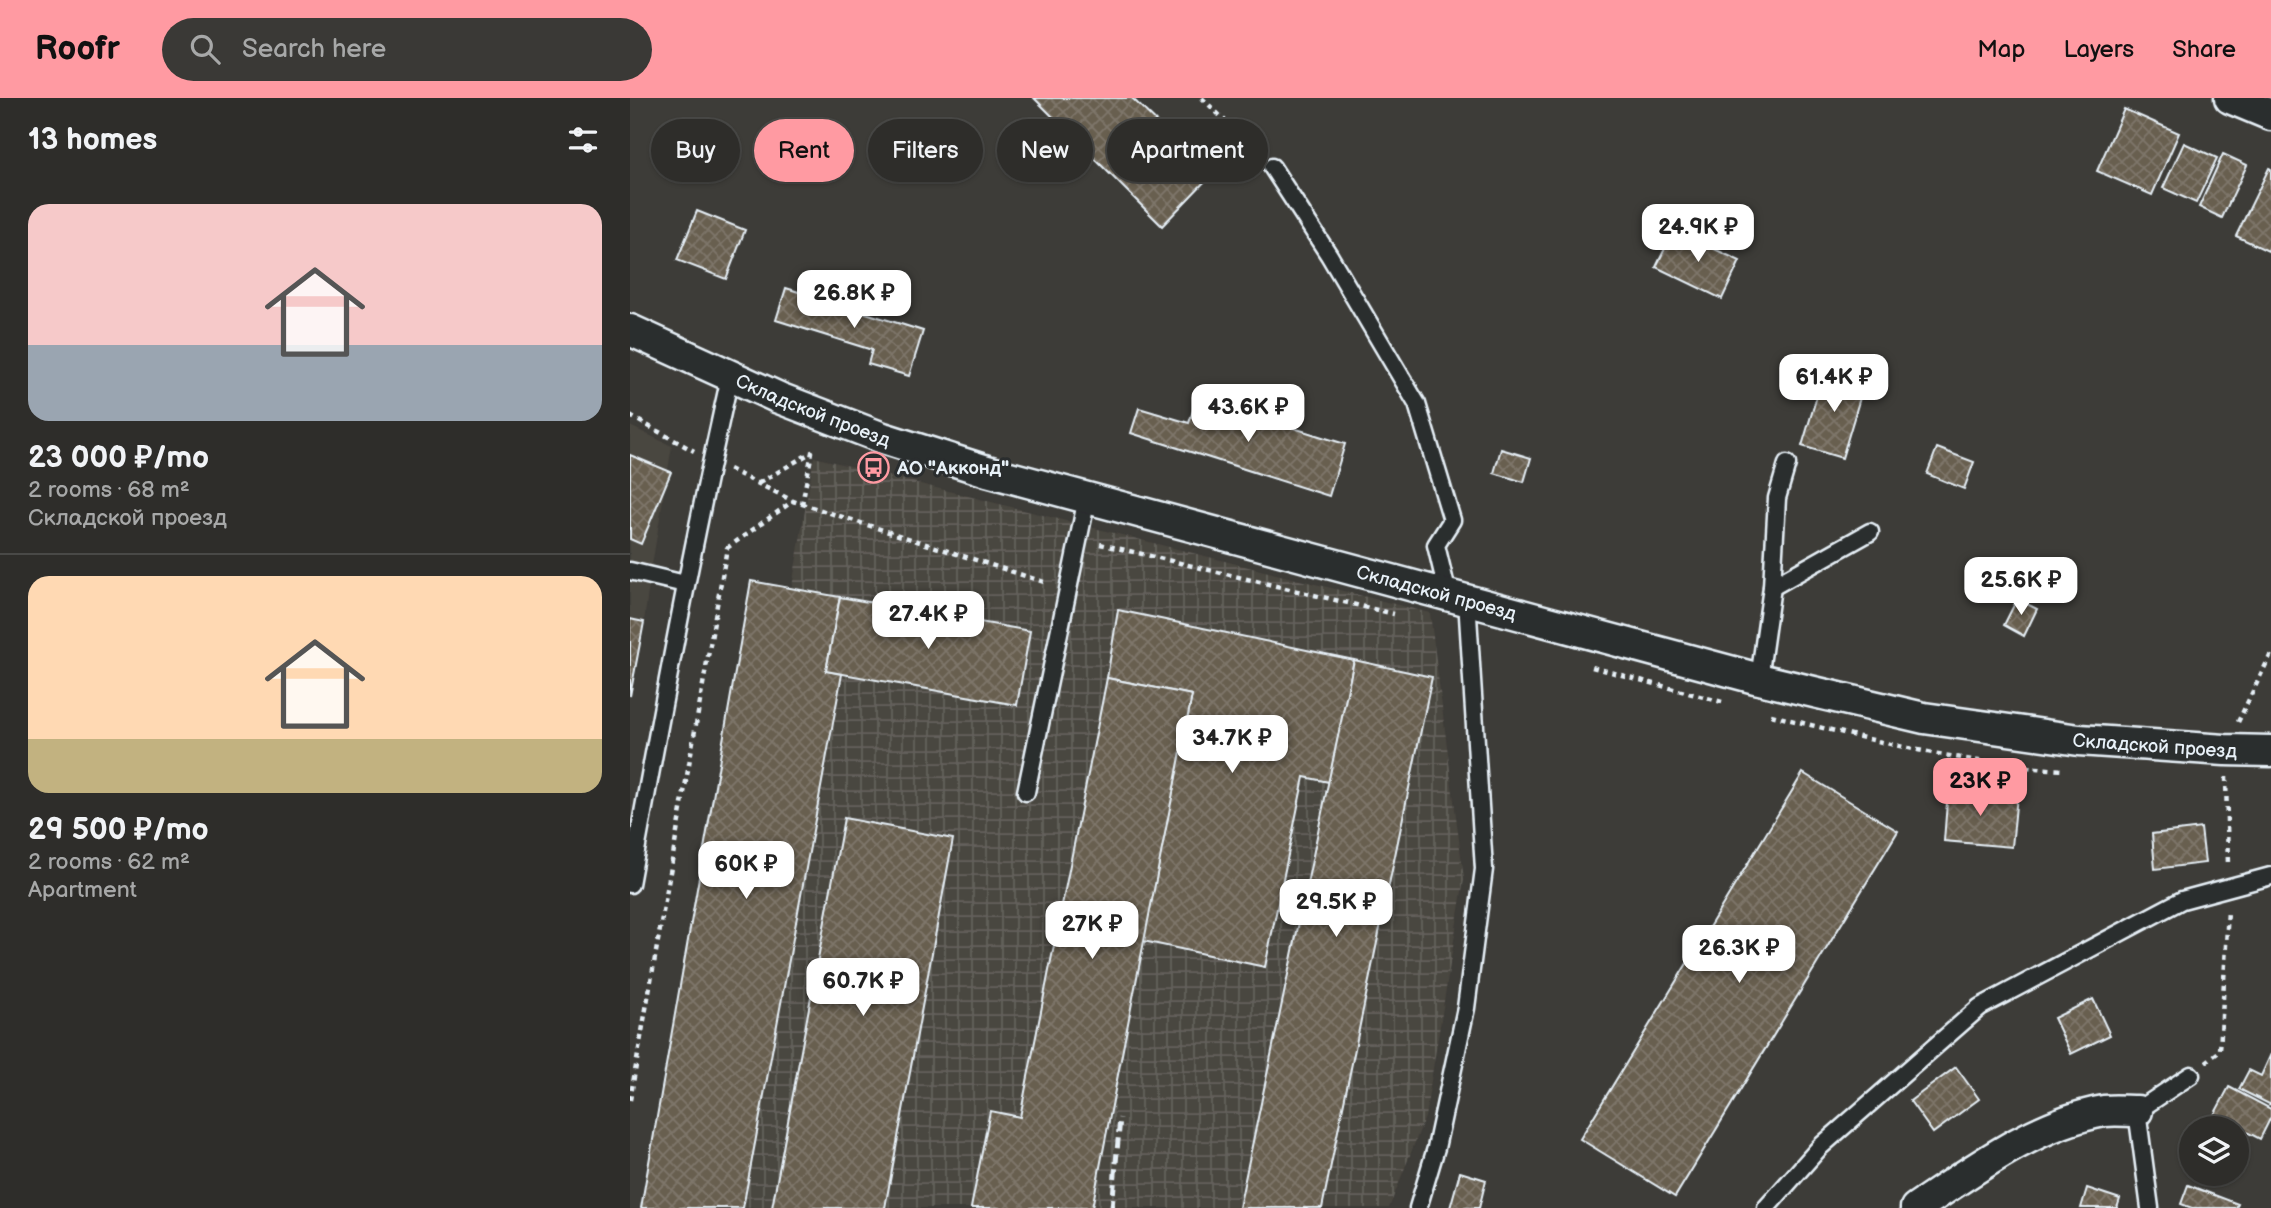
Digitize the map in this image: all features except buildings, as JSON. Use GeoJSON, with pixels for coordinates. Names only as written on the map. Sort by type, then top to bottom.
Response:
{"type":"FeatureCollection","features":[{"type":"Feature","properties":{"kind":"street"},"geometry":{"type":"LineString","coordinates":[[2230,98],[2271,115]]}},
{"type":"Feature","properties":{"kind":"street","name":"Складской проезд"},"geometry":{"type":"LineString","coordinates":[[630,330],[730,377],[883,438],[987,471],[1759,679],[1924,718],[2080,740],[2271,751]]}},
{"type":"Feature","properties":{"kind":"street"},"geometry":{"type":"LineString","coordinates":[[1916,1208],[1991,1158],[2054,1126],[2105,1111],[2137,1111]]}},
{"type":"Feature","properties":{"kind":"lane"},"geometry":{"type":"LineString","coordinates":[[1272,167],[1329,255],[1417,404],[1452,520],[1436,545],[1457,598],[1484,869],[1466,1008],[1436,1148],[1418,1208]]}},
{"type":"Feature","properties":{"kind":"lane"},"geometry":{"type":"LineString","coordinates":[[630,884],[685,584],[730,377]]}},
{"type":"Feature","properties":{"kind":"lane"},"geometry":{"type":"LineString","coordinates":[[1759,679],[1772,587],[1777,498],[1787,464]]}},
{"type":"Feature","properties":{"kind":"lane"},"geometry":{"type":"LineString","coordinates":[[1026,792],[1087,498]]}},
{"type":"Feature","properties":{"kind":"lane"},"geometry":{"type":"LineString","coordinates":[[1772,587],[1870,532]]}},
{"type":"Feature","properties":{"kind":"lane"},"geometry":{"type":"LineString","coordinates":[[630,571],[685,584]]}},
{"type":"Feature","properties":{"kind":"lane"},"geometry":{"type":"LineString","coordinates":[[1766,1208],[1821,1147],[1980,1007],[2182,900],[2271,876]]}},
{"type":"Feature","properties":{"kind":"lane"},"geometry":{"type":"LineString","coordinates":[[2150,1208],[2137,1111],[2191,1075]]}},
{"type":"Feature","properties":{"kind":"path"},"geometry":{"type":"LineString","coordinates":[[1202,98],[1272,167]]}},
{"type":"Feature","properties":{"kind":"path"},"geometry":{"type":"LineString","coordinates":[[630,416],[793,501],[1068,590]]}},
{"type":"Feature","properties":{"kind":"path"},"geometry":{"type":"LineString","coordinates":[[758,483],[812,452],[802,504]]}},
{"type":"Feature","properties":{"kind":"path"},"geometry":{"type":"LineString","coordinates":[[630,1100],[727,548],[793,501]]}},
{"type":"Feature","properties":{"kind":"path"},"geometry":{"type":"LineString","coordinates":[[2228,855],[2225,750],[2271,653]]}},
{"type":"Feature","properties":{"kind":"path"},"geometry":{"type":"LineString","coordinates":[[2191,1075],[2220,1051],[2229,887]]}},
{"type":"Feature","properties":{"kind":"shaded area"},"geometry":{"type":"Polygon","coordinates":[[[630,426],[672,446],[630,696],[630,426]]]}},
{"type":"Feature","properties":{"kind":"shaded area"},"geometry":{"type":"Polygon","coordinates":[[[814,457],[1430,613],[1464,879],[1425,1117],[1389,1208],[641,1208],[751,581],[792,587],[814,457]]]}},
{"type":"Feature","properties":{"kind":"railway"},"geometry":{"type":"LineString","coordinates":[[1112,1208],[1120,1118]]}},
{"type":"Feature","properties":{"kind":"place","name":"АО \"Акконд\""},"geometry":{"type":"Point","coordinates":[874,467]}}]}
